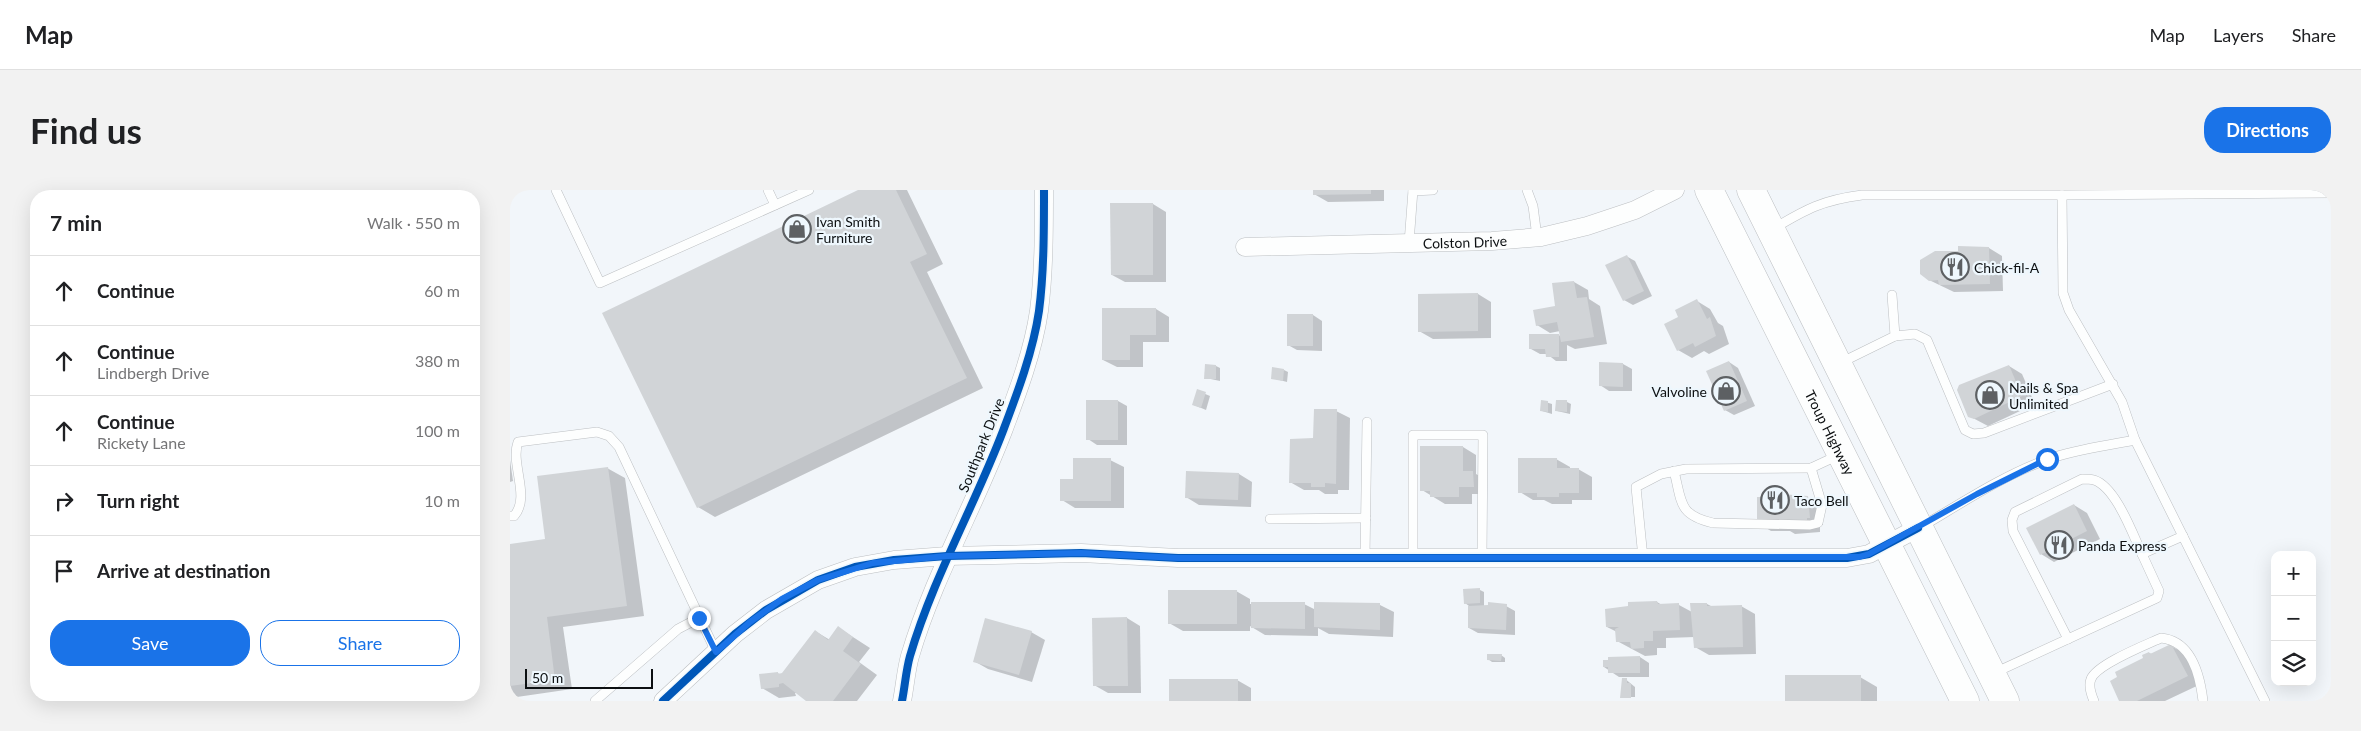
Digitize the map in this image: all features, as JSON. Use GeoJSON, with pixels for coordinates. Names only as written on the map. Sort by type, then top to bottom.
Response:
{"type":"FeatureCollection","features":[{"type":"Feature","properties":{"kind":"highway","name":"Troup Highway"},"geometry":{"type":"LineString","coordinates":[[1709,190],[1965,701]]}},
{"type":"Feature","properties":{"kind":"highway"},"geometry":{"type":"LineString","coordinates":[[1751,190],[2006,701]]}},
{"type":"Feature","properties":{"kind":"street","name":"Southpark Drive"},"geometry":{"type":"LineString","coordinates":[[902,701],[910,657],[947,556],[1002,432],[1026,362],[1038,312],[1044,228],[1044,190]]}},
{"type":"Feature","properties":{"kind":"street","name":"Colston Drive"},"geometry":{"type":"LineString","coordinates":[[1245,247],[1492,241],[1537,237],[1587,226],[1635,210],[1675,190]]}},
{"type":"Feature","properties":{"kind":"street"},"geometry":{"type":"LineString","coordinates":[[663,701],[716,652],[766,610],[818,580],[873,563],[947,556],[1081,553],[1178,558],[1847,558],[1869,554],[1918,528]]}},
{"type":"Feature","properties":{"kind":"lane"},"geometry":{"type":"LineString","coordinates":[[556,190],[600,283],[809,190]]}},
{"type":"Feature","properties":{"kind":"lane"},"geometry":{"type":"LineString","coordinates":[[768,190],[775,206]]}},
{"type":"Feature","properties":{"kind":"lane"},"geometry":{"type":"LineString","coordinates":[[1409,243],[1413,190],[1432,190]]}},
{"type":"Feature","properties":{"kind":"lane"},"geometry":{"type":"LineString","coordinates":[[1527,190],[1532,206],[1537,237]]}},
{"type":"Feature","properties":{"kind":"lane"},"geometry":{"type":"LineString","coordinates":[[1771,230],[1818,203],[1836,198],[1862,195],[1933,192],[2035,192],[2062,195],[2331,193]]}},
{"type":"Feature","properties":{"kind":"lane"},"geometry":{"type":"LineString","coordinates":[[2062,195],[2063,293],[2069,310],[2113,384],[2122,402],[2135,440],[2265,701]]}},
{"type":"Feature","properties":{"kind":"lane"},"geometry":{"type":"LineString","coordinates":[[1892,295],[1894,336]]}},
{"type":"Feature","properties":{"kind":"lane"},"geometry":{"type":"LineString","coordinates":[[1837,364],[1894,336],[1915,334],[1927,340],[1965,430],[1973,434],[1984,433],[2113,384]]}},
{"type":"Feature","properties":{"kind":"lane"},"geometry":{"type":"LineString","coordinates":[[1365,558],[1367,422]]}},
{"type":"Feature","properties":{"kind":"lane"},"geometry":{"type":"LineString","coordinates":[[510,516],[514,516],[519,510],[520,497],[514,451],[518,442],[597,432],[609,436],[619,448],[716,652]]}},
{"type":"Feature","properties":{"kind":"lane"},"geometry":{"type":"LineString","coordinates":[[1412,558],[1413,435],[1483,435],[1482,558]]}},
{"type":"Feature","properties":{"kind":"lane"},"geometry":{"type":"LineString","coordinates":[[1918,528],[1977,494],[2047,459],[2135,440]]}},
{"type":"Feature","properties":{"kind":"lane"},"geometry":{"type":"LineString","coordinates":[[1643,558],[1636,487],[1662,474],[1686,469],[1811,468],[1842,454]]}},
{"type":"Feature","properties":{"kind":"lane"},"geometry":{"type":"LineString","coordinates":[[1674,471],[1683,506],[1688,514],[1700,520],[1713,523],[1810,525],[1818,523],[1822,504],[1811,468]]}},
{"type":"Feature","properties":{"kind":"lane"},"geometry":{"type":"LineString","coordinates":[[1992,674],[2068,639],[2157,598],[2159,591],[2117,502],[2104,486],[2094,480],[2082,479],[2015,512],[2012,520],[2013,531],[2068,639]]}},
{"type":"Feature","properties":{"kind":"lane"},"geometry":{"type":"LineString","coordinates":[[1270,519],[1366,518]]}},
{"type":"Feature","properties":{"kind":"lane"},"geometry":{"type":"LineString","coordinates":[[2142,554],[2184,536]]}},
{"type":"Feature","properties":{"kind":"lane"},"geometry":{"type":"LineString","coordinates":[[595,701],[606,694],[678,629],[699,618]]}},
{"type":"Feature","properties":{"kind":"lane"},"geometry":{"type":"LineString","coordinates":[[2094,701],[2090,692],[2091,678],[2100,668],[2161,638],[2172,639],[2185,650],[2199,674],[2203,701]]}},
{"type":"Feature","properties":{"kind":"building"},"geometry":{"type":"Polygon","coordinates":[[[858,190],[896,190],[927,254],[910,262],[967,378],[697,508],[602,313],[858,190]]]}},
{"type":"Feature","properties":{"kind":"building"},"geometry":{"type":"Polygon","coordinates":[[[1313,190],[1371,190],[1371,194],[1313,195],[1313,190]]]}},
{"type":"Feature","properties":{"kind":"building"},"geometry":{"type":"Polygon","coordinates":[[[1110,203],[1153,203],[1153,275],[1111,275],[1110,203]]]}},
{"type":"Feature","properties":{"kind":"building","name":"Chick-fil-A"},"geometry":{"type":"Polygon","coordinates":[[[1958,246],[1989,247],[1990,284],[1939,285],[1938,280],[1929,281],[1920,274],[1920,260],[1935,251],[1958,251],[1958,246]]]}},
{"type":"Feature","properties":{"kind":"building"},"geometry":{"type":"Polygon","coordinates":[[[1627,255],[1644,291],[1623,301],[1605,265],[1627,255]]]}},
{"type":"Feature","properties":{"kind":"building"},"geometry":{"type":"Polygon","coordinates":[[[1574,281],[1577,298],[1587,297],[1594,337],[1561,342],[1557,322],[1536,326],[1533,310],[1555,306],[1552,283],[1574,281]]]}},
{"type":"Feature","properties":{"kind":"building"},"geometry":{"type":"Polygon","coordinates":[[[1478,293],[1478,331],[1418,332],[1418,294],[1478,293]]]}},
{"type":"Feature","properties":{"kind":"building"},"geometry":{"type":"Polygon","coordinates":[[[1697,299],[1707,319],[1710,317],[1716,336],[1695,347],[1693,343],[1677,351],[1664,324],[1678,317],[1675,310],[1697,299]]]}},
{"type":"Feature","properties":{"kind":"building"},"geometry":{"type":"Polygon","coordinates":[[[1102,308],[1156,308],[1156,335],[1130,335],[1130,360],[1102,360],[1102,308]]]}},
{"type":"Feature","properties":{"kind":"building"},"geometry":{"type":"Polygon","coordinates":[[[1287,314],[1313,314],[1313,346],[1287,346],[1287,314]]]}},
{"type":"Feature","properties":{"kind":"building"},"geometry":{"type":"Polygon","coordinates":[[[1529,334],[1559,334],[1559,357],[1546,357],[1545,349],[1529,349],[1529,334]]]}},
{"type":"Feature","properties":{"kind":"building"},"geometry":{"type":"Polygon","coordinates":[[[1729,361],[1747,401],[1724,411],[1706,371],[1729,361]]]}},
{"type":"Feature","properties":{"kind":"building"},"geometry":{"type":"Polygon","coordinates":[[[1599,362],[1623,363],[1623,387],[1599,386],[1599,362]]]}},
{"type":"Feature","properties":{"kind":"building"},"geometry":{"type":"Polygon","coordinates":[[[1205,364],[1216,365],[1216,379],[1204,379],[1205,364]]]}},
{"type":"Feature","properties":{"kind":"building"},"geometry":{"type":"Polygon","coordinates":[[[2009,365],[2022,396],[1974,419],[1968,417],[1957,390],[1959,385],[2009,365]]]}},
{"type":"Feature","properties":{"kind":"building"},"geometry":{"type":"Polygon","coordinates":[[[1272,367],[1284,369],[1283,381],[1271,379],[1272,367]]]}},
{"type":"Feature","properties":{"kind":"building"},"geometry":{"type":"Polygon","coordinates":[[[1197,389],[1206,392],[1201,408],[1192,405],[1197,389]]]}},
{"type":"Feature","properties":{"kind":"building"},"geometry":{"type":"Polygon","coordinates":[[[1086,400],[1118,400],[1118,440],[1086,440],[1086,400]]]}},
{"type":"Feature","properties":{"kind":"building"},"geometry":{"type":"Polygon","coordinates":[[[1541,400],[1548,401],[1548,412],[1540,411],[1541,400]]]}},
{"type":"Feature","properties":{"kind":"building"},"geometry":{"type":"Polygon","coordinates":[[[1556,400],[1567,400],[1567,412],[1555,411],[1556,400]]]}},
{"type":"Feature","properties":{"kind":"building"},"geometry":{"type":"Polygon","coordinates":[[[1314,409],[1337,409],[1336,484],[1325,483],[1325,487],[1311,487],[1311,483],[1289,483],[1290,439],[1313,438],[1314,409]]]}},
{"type":"Feature","properties":{"kind":"building"},"geometry":{"type":"Polygon","coordinates":[[[1420,446],[1463,446],[1463,471],[1473,471],[1474,487],[1459,487],[1459,497],[1430,497],[1430,491],[1420,491],[1420,446]]]}},
{"type":"Feature","properties":{"kind":"building"},"geometry":{"type":"Polygon","coordinates":[[[1073,458],[1111,458],[1111,501],[1060,501],[1060,479],[1073,479],[1073,458]]]}},
{"type":"Feature","properties":{"kind":"building"},"geometry":{"type":"Polygon","coordinates":[[[1518,458],[1557,458],[1557,468],[1579,468],[1579,493],[1559,493],[1559,497],[1537,497],[1537,493],[1518,493],[1518,458]]]}},
{"type":"Feature","properties":{"kind":"building"},"geometry":{"type":"Polygon","coordinates":[[[608,467],[627,606],[547,617],[555,680],[510,686],[510,544],[545,539],[537,476],[608,467]]]}},
{"type":"Feature","properties":{"kind":"building"},"geometry":{"type":"Polygon","coordinates":[[[1186,471],[1239,473],[1238,500],[1185,498],[1186,471]]]}},
{"type":"Feature","properties":{"kind":"building"},"geometry":{"type":"Polygon","coordinates":[[[1780,494],[1808,496],[1810,518],[1807,518],[1807,525],[1757,524],[1757,497],[1780,497],[1780,494]]]}},
{"type":"Feature","properties":{"kind":"building"},"geometry":{"type":"Polygon","coordinates":[[[2074,504],[2087,531],[2040,555],[2026,528],[2074,504]]]}},
{"type":"Feature","properties":{"kind":"building"},"geometry":{"type":"Polygon","coordinates":[[[1480,588],[1480,603],[1464,604],[1463,589],[1480,588]]]}},
{"type":"Feature","properties":{"kind":"building"},"geometry":{"type":"Polygon","coordinates":[[[1168,590],[1237,590],[1237,624],[1168,624],[1168,590]]]}},
{"type":"Feature","properties":{"kind":"building"},"geometry":{"type":"Polygon","coordinates":[[[1657,601],[1658,604],[1679,603],[1680,630],[1653,631],[1653,641],[1644,641],[1644,648],[1631,649],[1630,642],[1616,642],[1615,629],[1619,627],[1606,627],[1605,609],[1628,606],[1628,602],[1657,601]]]}},
{"type":"Feature","properties":{"kind":"building"},"geometry":{"type":"Polygon","coordinates":[[[1251,602],[1305,602],[1305,629],[1251,628],[1251,602]]]}},
{"type":"Feature","properties":{"kind":"building"},"geometry":{"type":"Polygon","coordinates":[[[1314,602],[1380,603],[1380,630],[1314,627],[1314,602]]]}},
{"type":"Feature","properties":{"kind":"building"},"geometry":{"type":"Polygon","coordinates":[[[1488,602],[1507,604],[1506,630],[1468,628],[1468,606],[1488,605],[1488,602]]]}},
{"type":"Feature","properties":{"kind":"building"},"geometry":{"type":"Polygon","coordinates":[[[1690,603],[1707,603],[1707,606],[1742,605],[1743,647],[1694,648],[1690,603]]]}},
{"type":"Feature","properties":{"kind":"building"},"geometry":{"type":"Polygon","coordinates":[[[1127,617],[1128,686],[1093,686],[1092,618],[1127,617]]]}},
{"type":"Feature","properties":{"kind":"building"},"geometry":{"type":"Polygon","coordinates":[[[985,618],[1032,631],[1019,675],[973,662],[985,618]]]}},
{"type":"Feature","properties":{"kind":"building"},"geometry":{"type":"Polygon","coordinates":[[[838,626],[853,637],[843,651],[861,664],[833,701],[806,701],[783,683],[779,684],[779,687],[761,689],[759,674],[782,673],[815,630],[828,640],[838,626]]]}},
{"type":"Feature","properties":{"kind":"building"},"geometry":{"type":"Polygon","coordinates":[[[2171,644],[2188,676],[2137,701],[2119,701],[2110,681],[2117,677],[2115,672],[2143,658],[2142,655],[2149,652],[2150,654],[2171,644]]]}},
{"type":"Feature","properties":{"kind":"building"},"geometry":{"type":"Polygon","coordinates":[[[1487,654],[1502,654],[1501,661],[1487,660],[1487,654]]]}},
{"type":"Feature","properties":{"kind":"building"},"geometry":{"type":"Polygon","coordinates":[[[1640,656],[1640,673],[1608,673],[1608,667],[1603,667],[1603,660],[1608,660],[1608,657],[1640,656]]]}},
{"type":"Feature","properties":{"kind":"building"},"geometry":{"type":"Polygon","coordinates":[[[1785,675],[1861,675],[1861,701],[1785,701],[1785,675]]]}},
{"type":"Feature","properties":{"kind":"building"},"geometry":{"type":"Polygon","coordinates":[[[1622,678],[1627,678],[1627,683],[1631,683],[1631,698],[1620,698],[1622,678]]]}},
{"type":"Feature","properties":{"kind":"building"},"geometry":{"type":"Polygon","coordinates":[[[1169,679],[1238,679],[1238,701],[1169,701],[1169,679]]]}},
{"type":"Feature","properties":{"kind":"cycle path"},"geometry":{"type":"LineString","coordinates":[[902,701],[909,661],[919,627],[992,459],[1029,357],[1041,296],[1044,190]]}},
{"type":"Feature","properties":{"kind":"cycle path"},"geometry":{"type":"LineString","coordinates":[[663,701],[735,634],[766,610],[818,580],[855,567],[894,560],[947,556],[1081,553],[1178,558],[1847,558],[1869,554],[1918,528]]}},
{"type":"Feature","properties":{"kind":"place","name":"Ivan Smith Furniture"},"geometry":{"type":"Point","coordinates":[797,229]}},
{"type":"Feature","properties":{"kind":"place","name":"Chick-fil-A"},"geometry":{"type":"Point","coordinates":[1955,267]}},
{"type":"Feature","properties":{"kind":"place","name":"Valvoline"},"geometry":{"type":"Point","coordinates":[1726,391]}},
{"type":"Feature","properties":{"kind":"place","name":"Nails & Spa Unlimited"},"geometry":{"type":"Point","coordinates":[1990,395]}},
{"type":"Feature","properties":{"kind":"place","name":"Taco Bell"},"geometry":{"type":"Point","coordinates":[1775,500]}},
{"type":"Feature","properties":{"kind":"place","name":"Panda Express"},"geometry":{"type":"Point","coordinates":[2059,545]}},
{"type":"Feature","properties":{"kind":"route"},"geometry":{"type":"LineString","coordinates":[[699,618],[716,652],[735,634],[766,610],[782,599],[818,580],[873,563],[947,556],[1102,553],[1156,558],[1859,557],[1869,554],[1977,494],[2047,459]]}}]}
